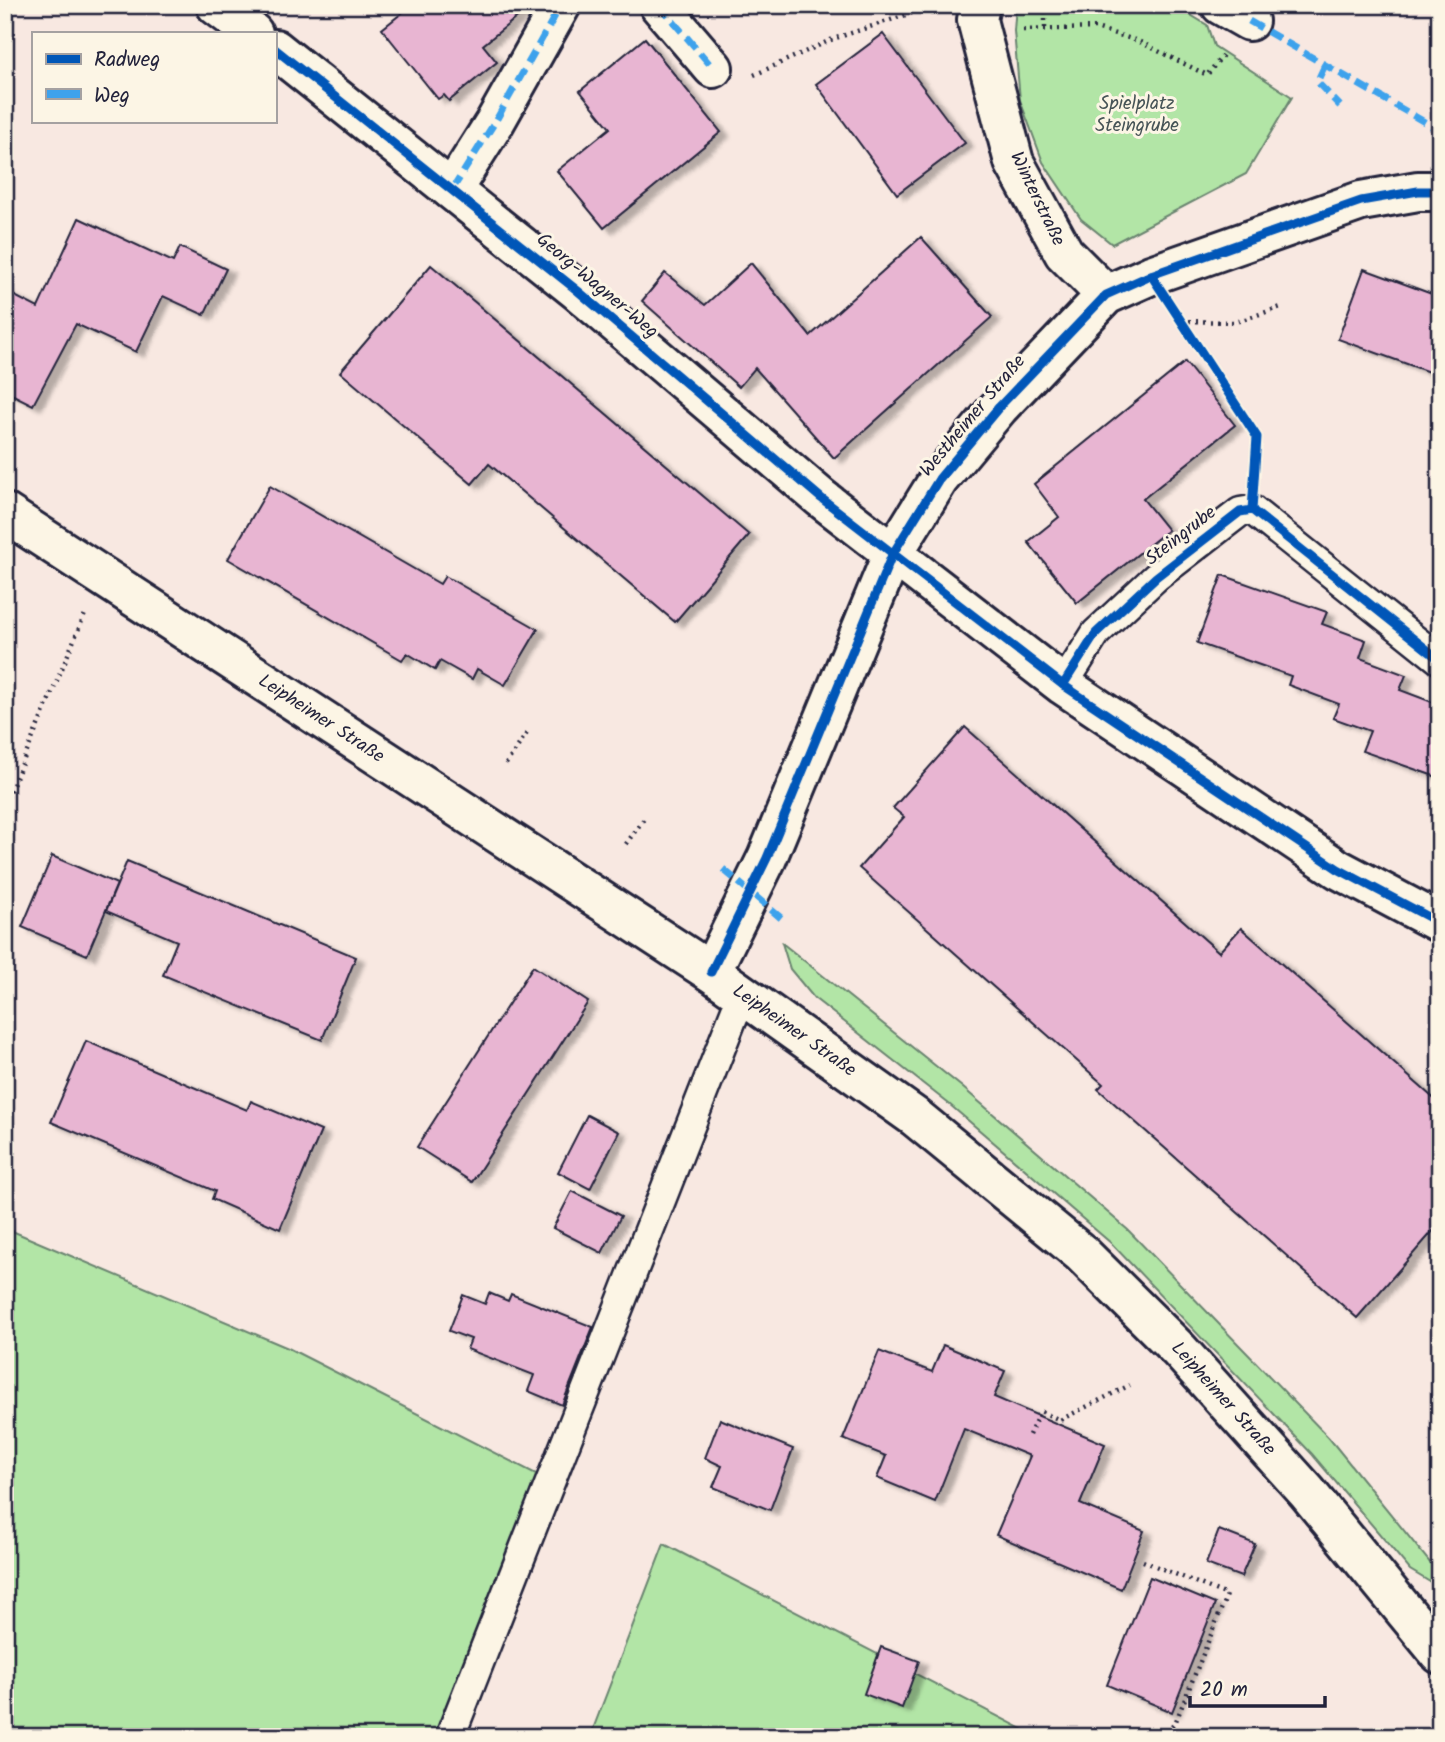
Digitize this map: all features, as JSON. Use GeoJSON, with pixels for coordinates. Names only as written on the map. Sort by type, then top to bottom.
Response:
{"type":"FeatureCollection","features":[{"type":"Feature","properties":{"kind":"street"},"geometry":{"type":"LineString","coordinates":[[215,5],[252,32]]}},
{"type":"Feature","properties":{"kind":"street"},"geometry":{"type":"LineString","coordinates":[[452,190],[495,122],[561,5]]}},
{"type":"Feature","properties":{"kind":"street"},"geometry":{"type":"LineString","coordinates":[[659,5],[713,68]]}},
{"type":"Feature","properties":{"kind":"street","name":"Winterstraße"},"geometry":{"type":"LineString","coordinates":[[978,13],[1014,162],[1064,253],[1106,296]]}},
{"type":"Feature","properties":{"kind":"street","name":"Georg-Wagner-Weg"},"geometry":{"type":"LineString","coordinates":[[276,50],[578,291],[892,555]]}},
{"type":"Feature","properties":{"kind":"street","name":"Westheimer Straße"},"geometry":{"type":"LineString","coordinates":[[710,972],[767,858],[892,555],[939,479],[999,407],[1106,296],[1151,275],[1362,201],[1418,191],[1440,191]]}},
{"type":"Feature","properties":{"kind":"street","name":"Leipheimer Straße"},"geometry":{"type":"LineString","coordinates":[[5,513],[542,860],[710,972],[915,1116],[1081,1253],[1179,1350],[1307,1492],[1440,1654]]}},
{"type":"Feature","properties":{"kind":"street"},"geometry":{"type":"LineString","coordinates":[[892,555],[1063,685],[1338,869],[1440,923]]}},
{"type":"Feature","properties":{"kind":"lane","name":"Steingrube"},"geometry":{"type":"LineString","coordinates":[[1063,685],[1096,633],[1156,578],[1240,512],[1252,510],[1440,660]]}},
{"type":"Feature","properties":{"kind":"lane"},"geometry":{"type":"LineString","coordinates":[[450,1737],[742,994]]}},
{"type":"Feature","properties":{"kind":"path"},"geometry":{"type":"LineString","coordinates":[[1045,5],[1045,29]]}},
{"type":"Feature","properties":{"kind":"path"},"geometry":{"type":"LineString","coordinates":[[713,68],[751,77],[833,39],[918,11],[978,13],[1014,31],[1096,28],[1138,40],[1207,75]]}},
{"type":"Feature","properties":{"kind":"path"},"geometry":{"type":"LineString","coordinates":[[1182,321],[1236,322],[1284,306]]}},
{"type":"Feature","properties":{"kind":"path"},"geometry":{"type":"LineString","coordinates":[[5,804],[101,577]]}},
{"type":"Feature","properties":{"kind":"path"},"geometry":{"type":"LineString","coordinates":[[506,764],[527,733]]}},
{"type":"Feature","properties":{"kind":"path"},"geometry":{"type":"LineString","coordinates":[[626,844],[646,816]]}},
{"type":"Feature","properties":{"kind":"path"},"geometry":{"type":"LineString","coordinates":[[1029,1435],[1040,1411],[1060,1420],[1130,1385]]}},
{"type":"Feature","properties":{"kind":"path"},"geometry":{"type":"LineString","coordinates":[[1143,1561],[1227,1595],[1176,1721],[1162,1737]]}},
{"type":"Feature","properties":{"kind":"green space","name":"Spielplatz Steingrube"},"geometry":{"type":"Polygon","coordinates":[[[1016,5],[1174,5],[1207,25],[1214,46],[1292,97],[1246,174],[1112,244],[1081,219],[1043,162],[1020,100],[1014,31],[1016,5]]]}},
{"type":"Feature","properties":{"kind":"green space"},"geometry":{"type":"Polygon","coordinates":[[[782,943],[962,1087],[1128,1230],[1329,1438],[1440,1575],[1440,1588],[1410,1570],[1312,1454],[1112,1244],[949,1104],[814,998],[790,969],[782,943]]]}},
{"type":"Feature","properties":{"kind":"green space"},"geometry":{"type":"Polygon","coordinates":[[[5,1228],[288,1348],[542,1477],[439,1737],[5,1737],[5,1228]]]}},
{"type":"Feature","properties":{"kind":"green space"},"geometry":{"type":"Polygon","coordinates":[[[664,1544],[1038,1737],[590,1737],[664,1544]]]}},
{"type":"Feature","properties":{"kind":"building"},"geometry":{"type":"Polygon","coordinates":[[[412,5],[532,5],[483,45],[497,62],[449,101],[444,95],[438,99],[382,29],[412,5]]]}},
{"type":"Feature","properties":{"kind":"building"},"geometry":{"type":"Polygon","coordinates":[[[883,34],[965,143],[897,194],[816,84],[883,34]]]}},
{"type":"Feature","properties":{"kind":"building"},"geometry":{"type":"Polygon","coordinates":[[[645,38],[721,132],[604,228],[557,171],[610,128],[580,91],[645,38]]]}},
{"type":"Feature","properties":{"kind":"building"},"geometry":{"type":"Polygon","coordinates":[[[79,218],[173,262],[180,247],[226,269],[204,315],[163,296],[136,352],[76,324],[33,405],[5,391],[5,291],[38,308],[79,218]]]}},
{"type":"Feature","properties":{"kind":"building"},"geometry":{"type":"Polygon","coordinates":[[[921,237],[992,317],[834,458],[755,368],[739,387],[642,301],[665,273],[705,305],[751,263],[810,336],[921,237]]]}},
{"type":"Feature","properties":{"kind":"building"},"geometry":{"type":"Polygon","coordinates":[[[431,265],[749,535],[675,622],[489,464],[472,484],[340,372],[431,265]]]}},
{"type":"Feature","properties":{"kind":"building"},"geometry":{"type":"Polygon","coordinates":[[[1364,269],[1440,297],[1440,376],[1338,339],[1364,269]]]}},
{"type":"Feature","properties":{"kind":"building"},"geometry":{"type":"Polygon","coordinates":[[[1185,362],[1235,425],[1143,499],[1168,530],[1077,603],[1028,542],[1059,517],[1034,484],[1185,362]]]}},
{"type":"Feature","properties":{"kind":"building"},"geometry":{"type":"Polygon","coordinates":[[[270,486],[440,584],[445,576],[538,629],[505,685],[477,669],[472,679],[440,661],[435,670],[407,653],[402,660],[228,559],[270,486]]]}},
{"type":"Feature","properties":{"kind":"building"},"geometry":{"type":"Polygon","coordinates":[[[1222,575],[1327,612],[1322,624],[1366,640],[1360,658],[1406,675],[1400,690],[1440,705],[1440,778],[1362,751],[1370,731],[1333,718],[1339,704],[1288,685],[1291,676],[1197,643],[1222,575]]]}},
{"type":"Feature","properties":{"kind":"building"},"geometry":{"type":"Polygon","coordinates":[[[965,727],[1219,952],[1241,928],[1440,1104],[1440,1223],[1357,1318],[1098,1089],[1103,1084],[859,868],[904,817],[893,808],[965,727]]]}},
{"type":"Feature","properties":{"kind":"building"},"geometry":{"type":"Polygon","coordinates":[[[52,856],[117,884],[87,955],[22,927],[52,856]]]}},
{"type":"Feature","properties":{"kind":"building"},"geometry":{"type":"Polygon","coordinates":[[[127,861],[356,957],[322,1040],[163,975],[177,941],[106,911],[127,861]]]}},
{"type":"Feature","properties":{"kind":"building"},"geometry":{"type":"Polygon","coordinates":[[[533,966],[588,1002],[472,1182],[417,1147],[533,966]]]}},
{"type":"Feature","properties":{"kind":"building"},"geometry":{"type":"Polygon","coordinates":[[[86,1041],[247,1110],[251,1101],[321,1131],[280,1229],[212,1199],[215,1191],[51,1122],[86,1041]]]}},
{"type":"Feature","properties":{"kind":"building"},"geometry":{"type":"Polygon","coordinates":[[[587,1115],[619,1132],[590,1189],[558,1172],[587,1115]]]}},
{"type":"Feature","properties":{"kind":"building"},"geometry":{"type":"Polygon","coordinates":[[[572,1191],[621,1216],[602,1253],[553,1228],[572,1191]]]}},
{"type":"Feature","properties":{"kind":"building"},"geometry":{"type":"Polygon","coordinates":[[[489,1293],[508,1301],[511,1294],[593,1327],[562,1405],[528,1391],[534,1375],[467,1349],[471,1339],[449,1331],[463,1295],[485,1304],[489,1293]]]}},
{"type":"Feature","properties":{"kind":"building"},"geometry":{"type":"Polygon","coordinates":[[[943,1345],[1005,1371],[994,1397],[1105,1444],[1080,1504],[1144,1531],[1121,1589],[996,1535],[1030,1456],[964,1429],[935,1502],[877,1478],[886,1456],[843,1439],[879,1351],[932,1372],[943,1345]]]}},
{"type":"Feature","properties":{"kind":"building"},"geometry":{"type":"Polygon","coordinates":[[[720,1419],[793,1449],[770,1510],[713,1487],[722,1466],[705,1458],[720,1419]]]}},
{"type":"Feature","properties":{"kind":"building"},"geometry":{"type":"Polygon","coordinates":[[[1219,1530],[1255,1544],[1241,1577],[1206,1564],[1219,1530]]]}},
{"type":"Feature","properties":{"kind":"building"},"geometry":{"type":"Polygon","coordinates":[[[1150,1577],[1215,1604],[1172,1712],[1107,1685],[1150,1577]]]}},
{"type":"Feature","properties":{"kind":"building"},"geometry":{"type":"Polygon","coordinates":[[[881,1647],[919,1661],[902,1708],[864,1694],[881,1647]]]}},
{"type":"Feature","properties":{"kind":"marked path"},"geometry":{"type":"LineString","coordinates":[[452,190],[495,122],[561,5]]}},
{"type":"Feature","properties":{"kind":"marked path"},"geometry":{"type":"LineString","coordinates":[[659,5],[713,68]]}},
{"type":"Feature","properties":{"kind":"marked path"},"geometry":{"type":"LineString","coordinates":[[1249,21],[1440,131]]}},
{"type":"Feature","properties":{"kind":"marked path"},"geometry":{"type":"LineString","coordinates":[[1325,65],[1317,82],[1340,106]]}},
{"type":"Feature","properties":{"kind":"marked path"},"geometry":{"type":"LineString","coordinates":[[723,869],[781,918]]}},
{"type":"Feature","properties":{"kind":"cycle path"},"geometry":{"type":"LineString","coordinates":[[276,50],[578,291],[821,498],[1063,685],[1338,869],[1440,923]]}},
{"type":"Feature","properties":{"kind":"cycle path"},"geometry":{"type":"LineString","coordinates":[[711,972],[767,858],[892,555],[939,479],[999,407],[1106,295],[1151,275],[1361,201],[1418,191],[1440,191]]}},
{"type":"Feature","properties":{"kind":"cycle path"},"geometry":{"type":"LineString","coordinates":[[1151,275],[1257,437],[1252,510]]}},
{"type":"Feature","properties":{"kind":"cycle path"},"geometry":{"type":"LineString","coordinates":[[1063,685],[1096,633],[1156,577],[1240,512],[1252,510],[1440,660]]}}]}
